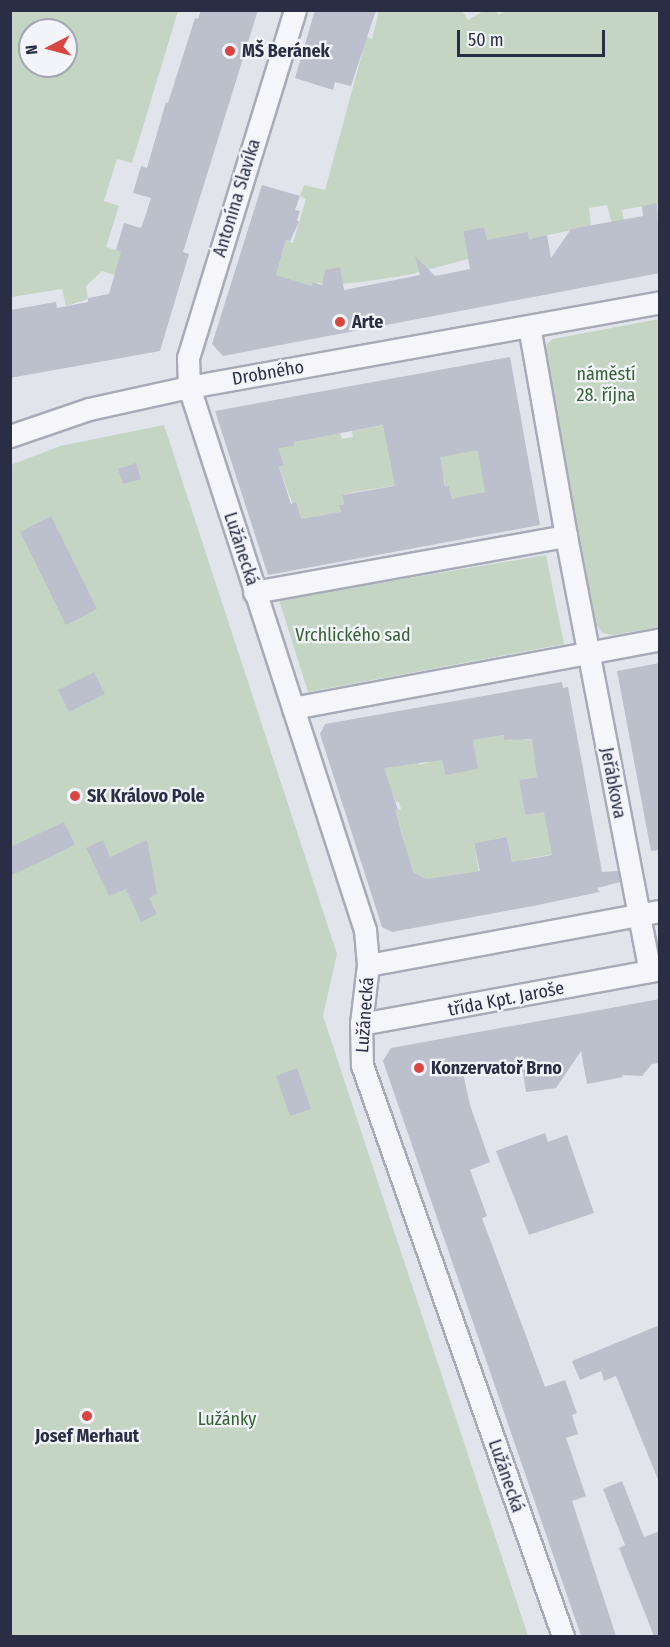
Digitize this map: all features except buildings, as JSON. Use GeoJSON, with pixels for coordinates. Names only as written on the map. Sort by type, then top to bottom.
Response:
{"type":"FeatureCollection","features":[{"type":"Feature","properties":{"kind":"street","name":"Antonína Slavíka"},"geometry":{"type":"LineString","coordinates":[[189,387],[188,358],[294,10]]}},
{"type":"Feature","properties":{"kind":"street"},"geometry":{"type":"LineString","coordinates":[[588,652],[529,326],[660,302]]}},
{"type":"Feature","properties":{"kind":"street","name":"Drobného"},"geometry":{"type":"LineString","coordinates":[[10,436],[89,409],[189,387],[529,326]]}},
{"type":"Feature","properties":{"kind":"street","name":"Lužánecká"},"geometry":{"type":"LineString","coordinates":[[189,387],[365,930],[369,965],[362,1024],[362,1065],[562,1636]]}},
{"type":"Feature","properties":{"kind":"street"},"geometry":{"type":"LineString","coordinates":[[254,592],[566,536]]}},
{"type":"Feature","properties":{"kind":"street"},"geometry":{"type":"LineString","coordinates":[[293,708],[660,639]]}},
{"type":"Feature","properties":{"kind":"street","name":"Jeřábkova"},"geometry":{"type":"LineString","coordinates":[[588,652],[638,915]]}},
{"type":"Feature","properties":{"kind":"street"},"geometry":{"type":"LineString","coordinates":[[369,965],[660,911]]}},
{"type":"Feature","properties":{"kind":"street","name":"třída Kpt. Jaroše"},"geometry":{"type":"LineString","coordinates":[[362,1024],[655,970],[638,915]]}},
{"type":"Feature","properties":{"kind":"green space"},"geometry":{"type":"Polygon","coordinates":[[[485,10],[496,11],[499,15],[507,10],[659,11],[659,203],[622,210],[627,237],[616,239],[607,205],[589,208],[591,226],[529,239],[528,232],[489,253],[484,227],[463,231],[468,259],[408,275],[361,282],[332,285],[313,282],[311,286],[270,295],[286,240],[293,243],[306,199],[300,196],[304,185],[325,190],[362,54],[358,34],[372,39],[379,11],[462,11],[468,20],[485,10]]]}},
{"type":"Feature","properties":{"kind":"green space"},"geometry":{"type":"Polygon","coordinates":[[[11,11],[178,11],[132,163],[117,159],[104,201],[119,206],[106,247],[126,253],[114,275],[102,271],[86,286],[88,299],[66,306],[62,289],[11,297],[11,11]]]}},
{"type":"Feature","properties":{"kind":"green space","name":"náměstí 28. října"},"geometry":{"type":"Polygon","coordinates":[[[659,319],[659,627],[613,635],[602,633],[596,624],[545,350],[547,344],[553,339],[659,319]]]}},
{"type":"Feature","properties":{"kind":"green space"},"geometry":{"type":"Polygon","coordinates":[[[473,409],[487,492],[448,500],[451,495],[449,487],[445,487],[444,478],[355,492],[342,495],[344,504],[339,505],[341,513],[300,524],[279,467],[283,465],[276,445],[294,446],[294,442],[340,432],[342,439],[353,437],[352,431],[473,409]]]}},
{"type":"Feature","properties":{"kind":"green space","name":"Lužánky"},"geometry":{"type":"Polygon","coordinates":[[[164,425],[337,954],[323,1016],[528,1636],[11,1636],[11,465],[60,446],[164,425]]]}},
{"type":"Feature","properties":{"kind":"green space","name":"Vrchlického sad"},"geometry":{"type":"Polygon","coordinates":[[[546,555],[564,644],[308,692],[279,600],[546,555]]]}},
{"type":"Feature","properties":{"kind":"green space"},"geometry":{"type":"Polygon","coordinates":[[[524,730],[525,740],[532,739],[541,776],[519,780],[525,815],[548,811],[555,854],[525,859],[513,865],[507,837],[474,843],[479,871],[423,880],[413,873],[401,841],[404,840],[401,829],[398,829],[392,812],[401,809],[399,802],[396,802],[392,793],[387,794],[381,776],[385,755],[418,761],[419,765],[429,762],[427,749],[439,747],[445,775],[473,740],[504,735],[505,740],[516,739],[524,730]]]}},
{"type":"Feature","properties":{"kind":"place","name":"MŠ Beránek"},"geometry":{"type":"Point","coordinates":[230,51]}},
{"type":"Feature","properties":{"kind":"place","name":"Arte"},"geometry":{"type":"Point","coordinates":[340,322]}},
{"type":"Feature","properties":{"kind":"place","name":"SK Královo Pole"},"geometry":{"type":"Point","coordinates":[75,796]}},
{"type":"Feature","properties":{"kind":"place","name":"Konzervatoř Brno"},"geometry":{"type":"Point","coordinates":[419,1068]}},
{"type":"Feature","properties":{"kind":"place","name":"Josef Merhaut"},"geometry":{"type":"Point","coordinates":[87,1416]}}]}
